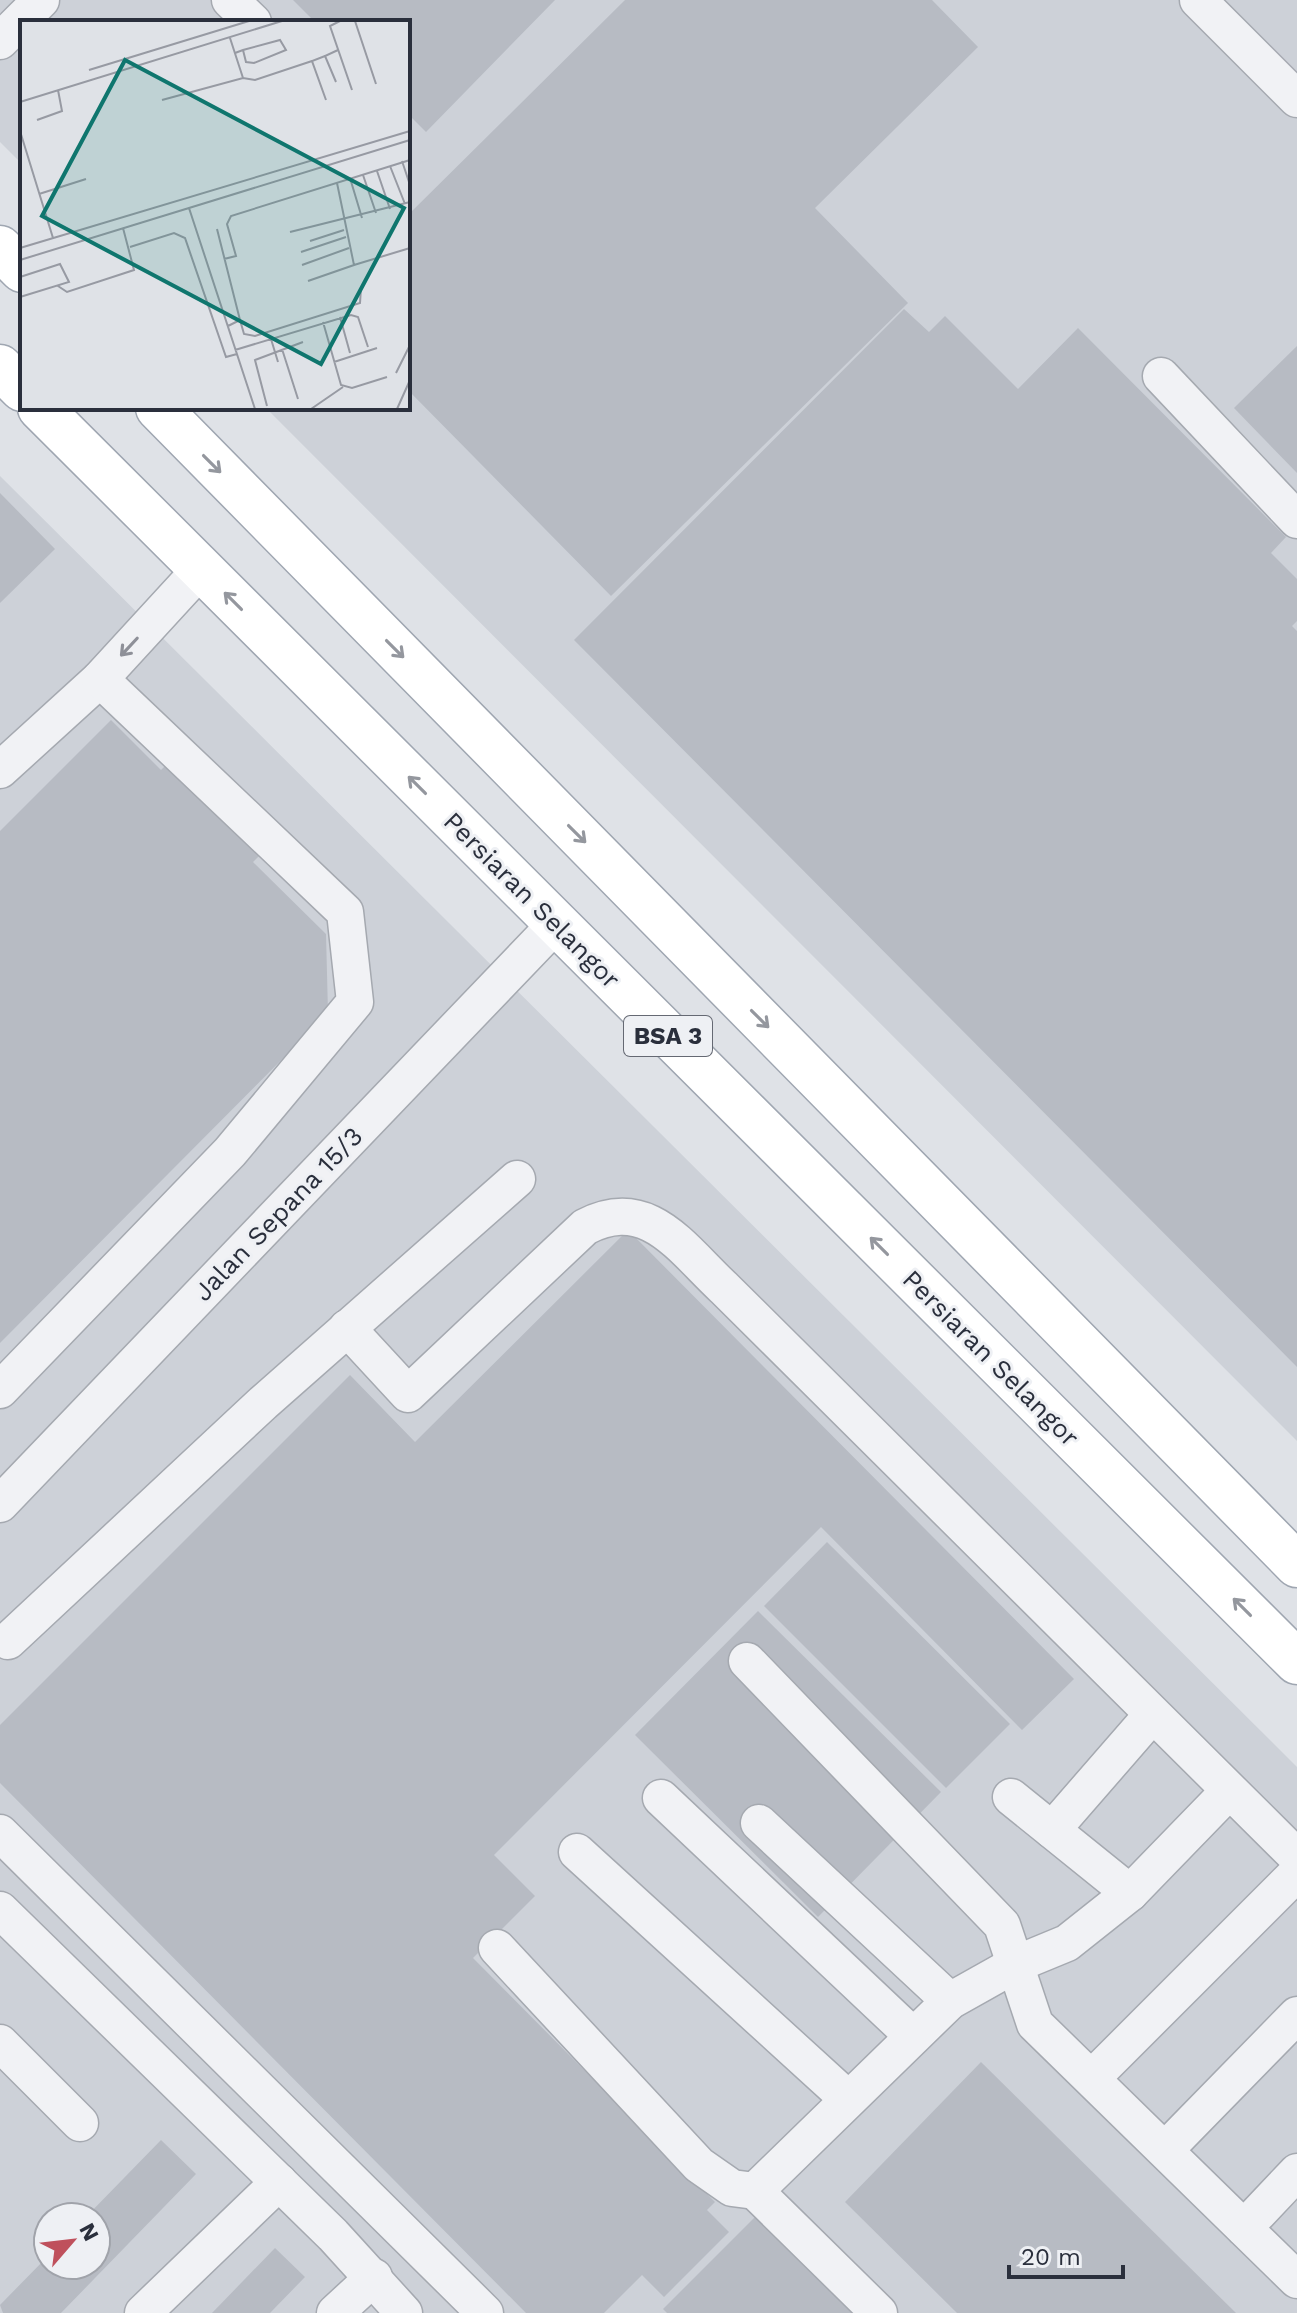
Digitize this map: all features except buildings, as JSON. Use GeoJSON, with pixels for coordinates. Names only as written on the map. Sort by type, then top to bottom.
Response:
{"type":"FeatureCollection","features":[{"type":"Feature","properties":{"kind":"main road"},"geometry":{"type":"LineString","coordinates":[[0,248],[20,268]]}},
{"type":"Feature","properties":{"kind":"main road"},"geometry":{"type":"LineString","coordinates":[[0,367],[20,387]]}},
{"type":"Feature","properties":{"kind":"main road","name":"Persiaran Selangor"},"geometry":{"type":"LineString","coordinates":[[42,410],[1297,1662]]}},
{"type":"Feature","properties":{"kind":"main road","name":"BSA 3"},"geometry":{"type":"LineString","coordinates":[[160,410],[1297,1565]]}},
{"type":"Feature","properties":{"kind":"street"},"geometry":{"type":"LineString","coordinates":[[21,20],[41,0]]}},
{"type":"Feature","properties":{"kind":"street"},"geometry":{"type":"LineString","coordinates":[[230,0],[251,20]]}},
{"type":"Feature","properties":{"kind":"street"},"geometry":{"type":"LineString","coordinates":[[1198,0],[1297,99]]}},
{"type":"Feature","properties":{"kind":"street"},"geometry":{"type":"LineString","coordinates":[[0,41],[20,21]]}},
{"type":"Feature","properties":{"kind":"street"},"geometry":{"type":"LineString","coordinates":[[1161,376],[1297,520]]}},
{"type":"Feature","properties":{"kind":"street"},"geometry":{"type":"LineString","coordinates":[[0,770],[100,679],[201,569]]}},
{"type":"Feature","properties":{"kind":"street"},"geometry":{"type":"LineString","coordinates":[[0,1390],[230,1152],[355,1002],[345,912],[100,679]]}},
{"type":"Feature","properties":{"kind":"street","name":"Jalan Sepana 15/3"},"geometry":{"type":"LineString","coordinates":[[0,1504],[555,925]]}},
{"type":"Feature","properties":{"kind":"street"},"geometry":{"type":"LineString","coordinates":[[3,1642],[347,1328],[517,1179]]}},
{"type":"Feature","properties":{"kind":"street"},"geometry":{"type":"LineString","coordinates":[[347,1328],[408,1394],[585,1227],[604,1217],[629,1215],[652,1223],[724,1288],[1228,1792],[1297,1857]]}},
{"type":"Feature","properties":{"kind":"street"},"geometry":{"type":"LineString","coordinates":[[747,1661],[1002,1925],[1035,2024],[1297,2280]]}},
{"type":"Feature","properties":{"kind":"street"},"geometry":{"type":"LineString","coordinates":[[1052,1830],[1152,1715]]}},
{"type":"Feature","properties":{"kind":"street"},"geometry":{"type":"LineString","coordinates":[[755,2191],[950,2001],[1016,1964],[1067,1943],[1130,1893],[1228,1792]]}},
{"type":"Feature","properties":{"kind":"street"},"geometry":{"type":"LineString","coordinates":[[1011,1797],[1130,1893]]}},
{"type":"Feature","properties":{"kind":"street"},"geometry":{"type":"LineString","coordinates":[[661,1798],[913,2036]]}},
{"type":"Feature","properties":{"kind":"street"},"geometry":{"type":"LineString","coordinates":[[759,1823],[950,2001]]}},
{"type":"Feature","properties":{"kind":"street"},"geometry":{"type":"LineString","coordinates":[[0,1833],[485,2313]]}},
{"type":"Feature","properties":{"kind":"street"},"geometry":{"type":"LineString","coordinates":[[577,1852],[848,2099]]}},
{"type":"Feature","properties":{"kind":"street"},"geometry":{"type":"LineString","coordinates":[[1092,2078],[1297,1873]]}},
{"type":"Feature","properties":{"kind":"street"},"geometry":{"type":"LineString","coordinates":[[0,1910],[279,2182],[374,2277],[404,2313]]}},
{"type":"Feature","properties":{"kind":"street"},"geometry":{"type":"LineString","coordinates":[[497,1948],[699,2165],[732,2188],[755,2191],[879,2313]]}},
{"type":"Feature","properties":{"kind":"street"},"geometry":{"type":"LineString","coordinates":[[1165,2150],[1297,2015]]}},
{"type":"Feature","properties":{"kind":"street"},"geometry":{"type":"LineString","coordinates":[[0,2043],[80,2123]]}},
{"type":"Feature","properties":{"kind":"street"},"geometry":{"type":"LineString","coordinates":[[1244,2228],[1297,2172]]}},
{"type":"Feature","properties":{"kind":"street"},"geometry":{"type":"LineString","coordinates":[[143,2313],[279,2182]]}},
{"type":"Feature","properties":{"kind":"street"},"geometry":{"type":"LineString","coordinates":[[335,2313],[374,2277]]}},
{"type":"Feature","properties":{"kind":"shaded area"},"geometry":{"type":"Polygon","coordinates":[[[0,0],[1297,0],[1297,1441],[268,410],[410,410],[410,20],[20,20],[20,162],[0,142],[0,0]]]}},
{"type":"Feature","properties":{"kind":"shaded area"},"geometry":{"type":"Polygon","coordinates":[[[0,476],[1297,1767],[1297,2313],[0,2313],[0,476]]]}}]}
